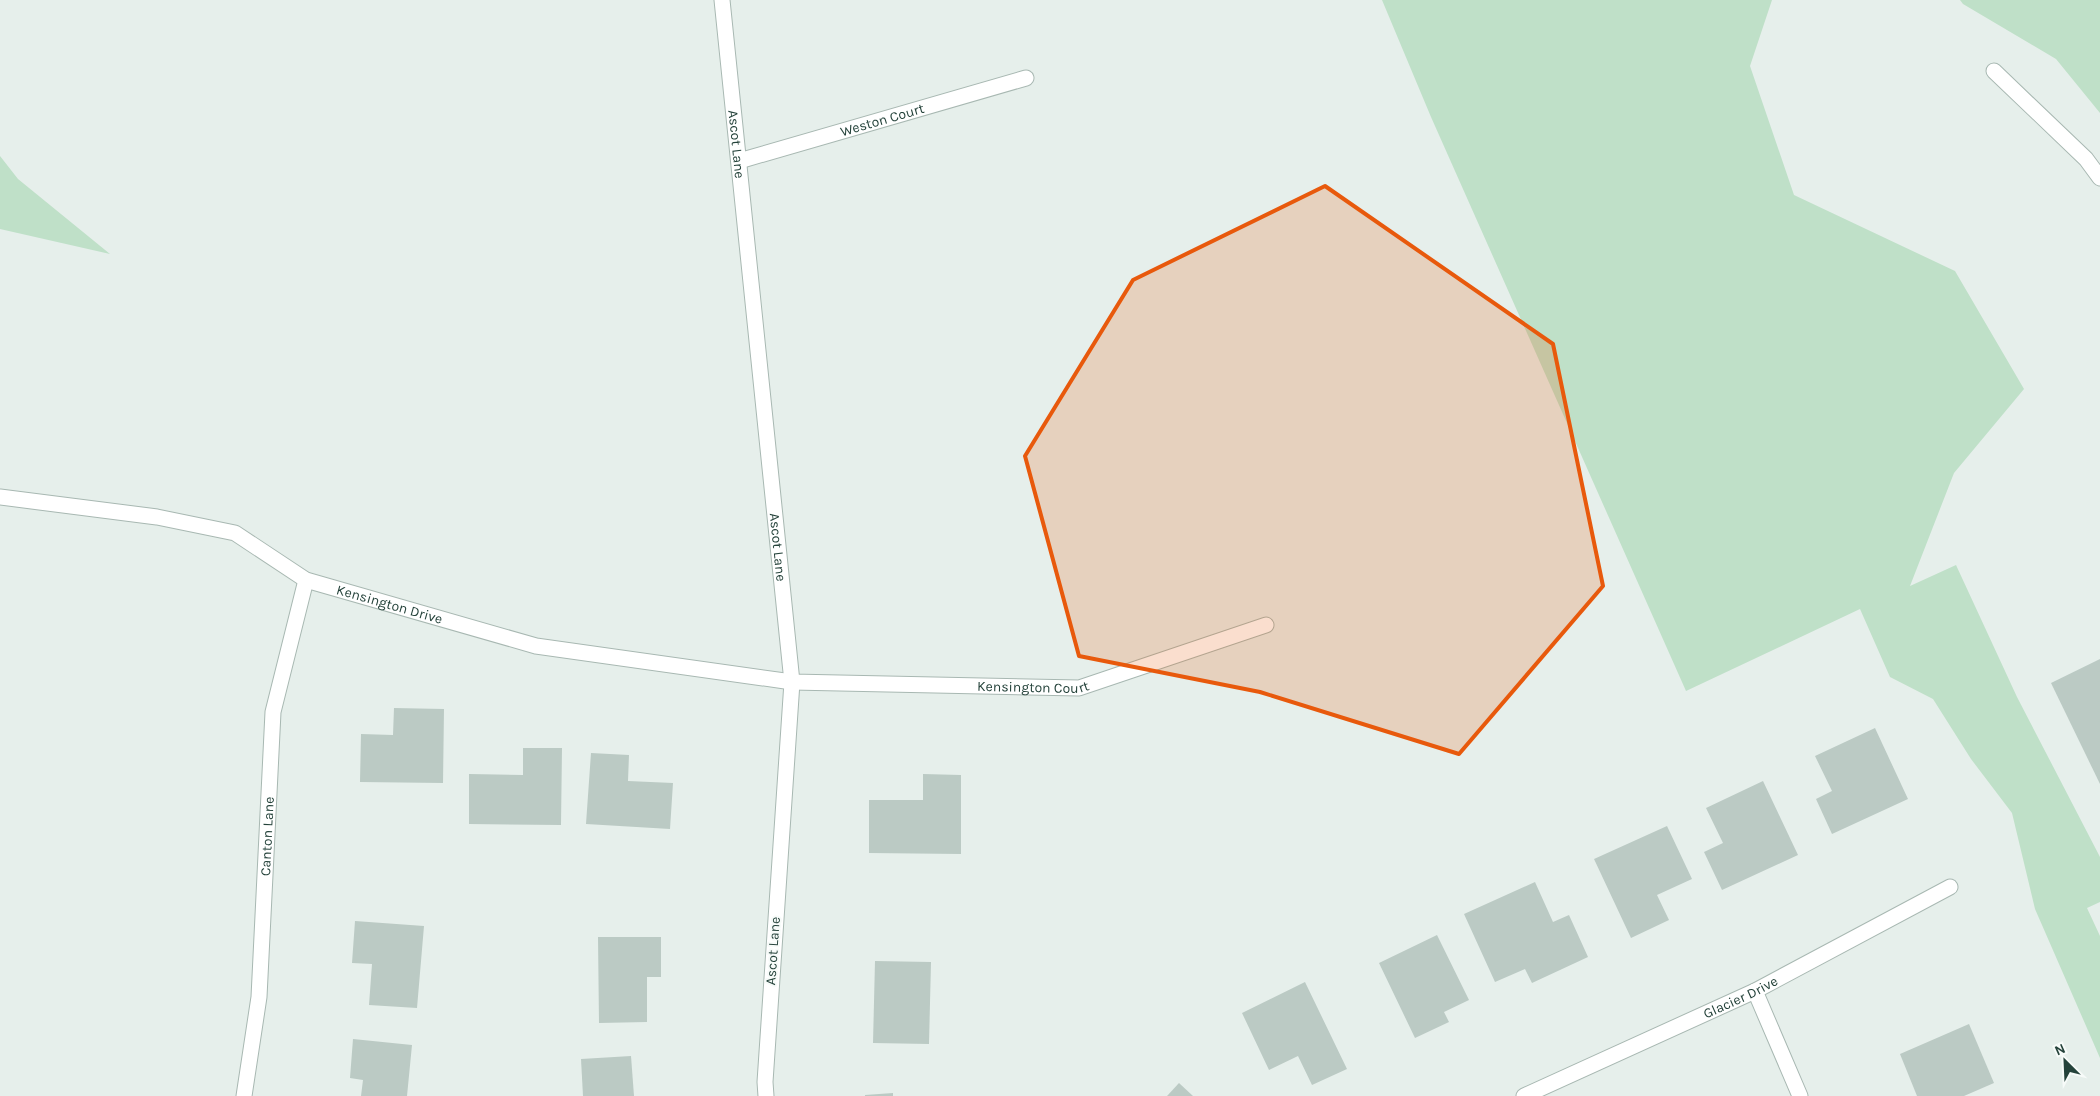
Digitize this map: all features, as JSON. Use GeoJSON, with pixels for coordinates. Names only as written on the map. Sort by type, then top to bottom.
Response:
{"type":"FeatureCollection","features":[{"type":"Feature","properties":{"kind":"street","name":"Ascot Lane"},"geometry":{"type":"LineString","coordinates":[[722,0],[792,682],[765,1082],[766,1096]]}},
{"type":"Feature","properties":{"kind":"street"},"geometry":{"type":"LineString","coordinates":[[1994,71],[2086,159],[2100,178]]}},
{"type":"Feature","properties":{"kind":"street","name":"Weston Court"},"geometry":{"type":"LineString","coordinates":[[739,161],[1026,78]]}},
{"type":"Feature","properties":{"kind":"street","name":"Kensington Drive"},"geometry":{"type":"LineString","coordinates":[[0,497],[157,517],[235,533],[306,580],[536,646],[792,682]]}},
{"type":"Feature","properties":{"kind":"street","name":"Canton Lane"},"geometry":{"type":"LineString","coordinates":[[244,1096],[259,997],[273,712],[306,580]]}},
{"type":"Feature","properties":{"kind":"street","name":"Kensington Court"},"geometry":{"type":"LineString","coordinates":[[792,682],[1079,688],[1266,625]]}},
{"type":"Feature","properties":{"kind":"street","name":"Glacier Drive"},"geometry":{"type":"LineString","coordinates":[[1524,1096],[1755,991],[1950,887]]}},
{"type":"Feature","properties":{"kind":"street"},"geometry":{"type":"LineString","coordinates":[[1755,991],[1800,1096]]}},
{"type":"Feature","properties":{"kind":"highlighted area"},"geometry":{"type":"Polygon","coordinates":[[[1325,186],[1553,344],[1603,586],[1459,754],[1260,692],[1079,656],[1025,456],[1133,280],[1325,186]]]}},
{"type":"Feature","properties":{"kind":"green space"},"geometry":{"type":"Polygon","coordinates":[[[1382,0],[1772,0],[1750,66],[1794,195],[1955,271],[2024,389],[1954,473],[1910,586],[1956,565],[2017,697],[2100,857],[2100,902],[2087,908],[2100,936],[2100,1058],[2035,909],[2012,813],[1971,759],[1933,699],[1890,677],[1860,609],[1686,691],[1431,117],[1382,0]]]}},
{"type":"Feature","properties":{"kind":"green space"},"geometry":{"type":"Polygon","coordinates":[[[1960,0],[2100,0],[2100,113],[2056,59],[1963,4],[1960,0]]]}},
{"type":"Feature","properties":{"kind":"green space"},"geometry":{"type":"Polygon","coordinates":[[[0,156],[18,179],[110,254],[0,229],[0,156]]]}},
{"type":"Feature","properties":{"kind":"building"},"geometry":{"type":"Polygon","coordinates":[[[2100,659],[2100,784],[2051,683],[2100,659]]]}},
{"type":"Feature","properties":{"kind":"building"},"geometry":{"type":"Polygon","coordinates":[[[394,708],[444,709],[443,783],[360,782],[361,734],[393,735],[394,708]]]}},
{"type":"Feature","properties":{"kind":"building"},"geometry":{"type":"Polygon","coordinates":[[[1875,728],[1908,799],[1832,834],[1816,799],[1832,791],[1815,756],[1875,728]]]}},
{"type":"Feature","properties":{"kind":"building"},"geometry":{"type":"Polygon","coordinates":[[[523,748],[562,748],[561,825],[469,824],[469,774],[523,775],[523,748]]]}},
{"type":"Feature","properties":{"kind":"building"},"geometry":{"type":"Polygon","coordinates":[[[591,753],[629,755],[628,781],[673,783],[670,829],[586,824],[591,753]]]}},
{"type":"Feature","properties":{"kind":"building"},"geometry":{"type":"Polygon","coordinates":[[[923,774],[961,775],[961,854],[869,853],[869,800],[923,800],[923,774]]]}},
{"type":"Feature","properties":{"kind":"building"},"geometry":{"type":"Polygon","coordinates":[[[1763,781],[1798,855],[1722,890],[1704,852],[1723,843],[1706,808],[1763,781]]]}},
{"type":"Feature","properties":{"kind":"building"},"geometry":{"type":"Polygon","coordinates":[[[1667,826],[1692,879],[1657,895],[1669,920],[1631,938],[1594,859],[1667,826]]]}},
{"type":"Feature","properties":{"kind":"building"},"geometry":{"type":"Polygon","coordinates":[[[1535,882],[1553,922],[1569,915],[1588,957],[1532,983],[1525,969],[1495,982],[1464,914],[1535,882]]]}},
{"type":"Feature","properties":{"kind":"building"},"geometry":{"type":"Polygon","coordinates":[[[355,921],[424,926],[417,1008],[369,1005],[372,964],[352,963],[355,921]]]}},
{"type":"Feature","properties":{"kind":"building"},"geometry":{"type":"Polygon","coordinates":[[[1437,935],[1469,1000],[1444,1012],[1449,1022],[1415,1038],[1379,963],[1437,935]]]}},
{"type":"Feature","properties":{"kind":"building"},"geometry":{"type":"Polygon","coordinates":[[[598,937],[661,937],[661,977],[647,977],[647,1022],[599,1023],[598,937]]]}},
{"type":"Feature","properties":{"kind":"building"},"geometry":{"type":"Polygon","coordinates":[[[875,961],[931,962],[929,1044],[873,1043],[875,961]]]}},
{"type":"Feature","properties":{"kind":"building"},"geometry":{"type":"Polygon","coordinates":[[[1305,982],[1347,1069],[1312,1085],[1298,1056],[1269,1070],[1242,1013],[1305,982]]]}},
{"type":"Feature","properties":{"kind":"building"},"geometry":{"type":"Polygon","coordinates":[[[1969,1024],[1994,1083],[1964,1096],[1917,1096],[1900,1054],[1969,1024]]]}},
{"type":"Feature","properties":{"kind":"building"},"geometry":{"type":"Polygon","coordinates":[[[353,1039],[412,1045],[407,1096],[361,1096],[363,1080],[350,1078],[353,1039]]]}},
{"type":"Feature","properties":{"kind":"building"},"geometry":{"type":"Polygon","coordinates":[[[631,1056],[634,1096],[583,1096],[581,1059],[631,1056]]]}},
{"type":"Feature","properties":{"kind":"building"},"geometry":{"type":"Polygon","coordinates":[[[1179,1083],[1193,1096],[1167,1096],[1179,1083]]]}},
{"type":"Feature","properties":{"kind":"building"},"geometry":{"type":"Polygon","coordinates":[[[893,1093],[893,1096],[865,1096],[865,1095],[893,1093]]]}}]}
